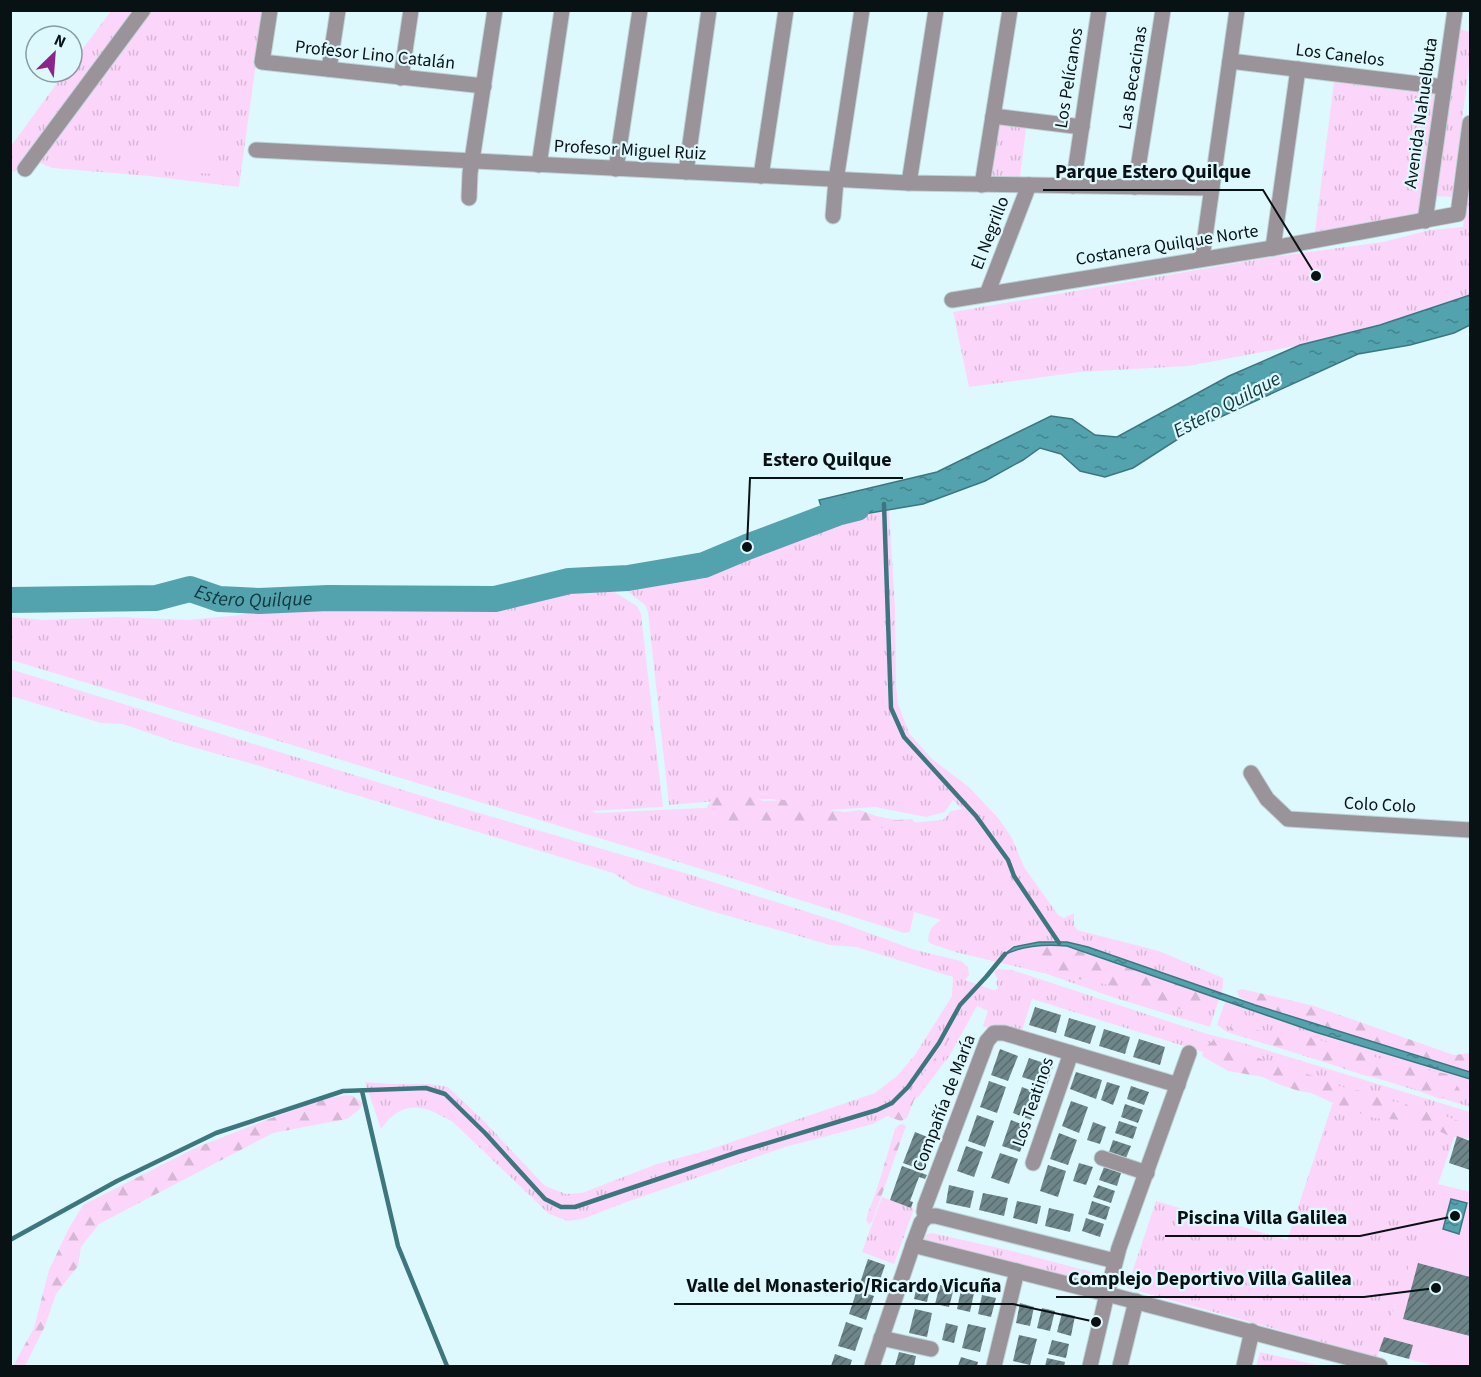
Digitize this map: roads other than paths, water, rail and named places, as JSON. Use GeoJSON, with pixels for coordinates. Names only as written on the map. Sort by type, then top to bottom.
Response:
{"type":"FeatureCollection","features":[{"type":"Feature","properties":{"kind":"street"},"geometry":{"type":"LineString","coordinates":[[24,169],[143,10]]}},
{"type":"Feature","properties":{"kind":"street","name":"Profesor Lino Catalán"},"geometry":{"type":"LineString","coordinates":[[270,10],[262,62],[484,86]]}},
{"type":"Feature","properties":{"kind":"street"},"geometry":{"type":"LineString","coordinates":[[329,69],[338,10]]}},
{"type":"Feature","properties":{"kind":"street"},"geometry":{"type":"LineString","coordinates":[[401,78],[411,10]]}},
{"type":"Feature","properties":{"kind":"street"},"geometry":{"type":"LineString","coordinates":[[469,198],[472,161],[495,10]]}},
{"type":"Feature","properties":{"kind":"street"},"geometry":{"type":"LineString","coordinates":[[540,165],[562,10]]}},
{"type":"Feature","properties":{"kind":"street"},"geometry":{"type":"LineString","coordinates":[[616,169],[640,10]]}},
{"type":"Feature","properties":{"kind":"street"},"geometry":{"type":"LineString","coordinates":[[686,172],[709,10]]}},
{"type":"Feature","properties":{"kind":"street"},"geometry":{"type":"LineString","coordinates":[[761,176],[786,10]]}},
{"type":"Feature","properties":{"kind":"street"},"geometry":{"type":"LineString","coordinates":[[832,216],[862,10]]}},
{"type":"Feature","properties":{"kind":"street"},"geometry":{"type":"LineString","coordinates":[[909,183],[936,10]]}},
{"type":"Feature","properties":{"kind":"street"},"geometry":{"type":"LineString","coordinates":[[982,185],[1010,10]]}},
{"type":"Feature","properties":{"kind":"street","name":"Los Pelícanos"},"geometry":{"type":"LineString","coordinates":[[1073,186],[1099,10]]}},
{"type":"Feature","properties":{"kind":"street","name":"Las Becacinas"},"geometry":{"type":"LineString","coordinates":[[1136,187],[1163,10]]}},
{"type":"Feature","properties":{"kind":"street"},"geometry":{"type":"LineString","coordinates":[[1202,258],[1237,10]]}},
{"type":"Feature","properties":{"kind":"street"},"geometry":{"type":"LineString","coordinates":[[1450,10],[1470,13]]}},
{"type":"Feature","properties":{"kind":"street","name":"Avenida Nahuelbuta"},"geometry":{"type":"LineString","coordinates":[[1425,220],[1455,11]]}},
{"type":"Feature","properties":{"kind":"street","name":"Los Canelos"},"geometry":{"type":"LineString","coordinates":[[1230,61],[1444,87]]}},
{"type":"Feature","properties":{"kind":"street"},"geometry":{"type":"LineString","coordinates":[[1273,248],[1298,69]]}},
{"type":"Feature","properties":{"kind":"street"},"geometry":{"type":"LineString","coordinates":[[993,116],[1082,127]]}},
{"type":"Feature","properties":{"kind":"street","name":"Costanera Quilque Norte"},"geometry":{"type":"LineString","coordinates":[[952,300],[1273,248],[1458,214],[1470,123]]}},
{"type":"Feature","properties":{"kind":"street","name":"Profesor Miguel Ruiz"},"geometry":{"type":"LineString","coordinates":[[256,150],[909,183],[1212,188]]}},
{"type":"Feature","properties":{"kind":"street","name":"El Negrillo"},"geometry":{"type":"LineString","coordinates":[[987,294],[1029,185]]}},
{"type":"Feature","properties":{"kind":"street","name":"Colo Colo"},"geometry":{"type":"LineString","coordinates":[[1251,773],[1267,799],[1288,819],[1470,830]]}},
{"type":"Feature","properties":{"kind":"street","name":"Compañía de María"},"geometry":{"type":"LineString","coordinates":[[872,1366],[921,1223],[927,1216],[924,1212],[925,1206],[989,1037],[994,1033],[1004,1033],[1178,1085]]}},
{"type":"Feature","properties":{"kind":"street","name":"Los Teatinos"},"geometry":{"type":"LineString","coordinates":[[1033,1163],[1071,1053]]}},
{"type":"Feature","properties":{"kind":"street"},"geometry":{"type":"LineString","coordinates":[[1090,1366],[1115,1261],[1188,1053]]}},
{"type":"Feature","properties":{"kind":"street"},"geometry":{"type":"LineString","coordinates":[[1102,1158],[1147,1173]]}},
{"type":"Feature","properties":{"kind":"street"},"geometry":{"type":"LineString","coordinates":[[927,1216],[936,1216],[1021,1236],[1115,1261]]}},
{"type":"Feature","properties":{"kind":"street"},"geometry":{"type":"LineString","coordinates":[[913,1245],[1252,1331],[1341,1362],[1380,1366]]}},
{"type":"Feature","properties":{"kind":"street"},"geometry":{"type":"LineString","coordinates":[[994,1366],[1017,1271]]}},
{"type":"Feature","properties":{"kind":"street"},"geometry":{"type":"LineString","coordinates":[[1120,1366],[1136,1301]]}},
{"type":"Feature","properties":{"kind":"street"},"geometry":{"type":"LineString","coordinates":[[1244,1366],[1252,1331]]}},
{"type":"Feature","properties":{"kind":"street"},"geometry":{"type":"LineString","coordinates":[[882,1338],[931,1349]]}},
{"type":"Feature","properties":{"kind":"water"},"geometry":{"type":"Polygon","coordinates":[[[1470,295],[1470,325],[1454,333],[1410,345],[1358,354],[1192,430],[1133,468],[1105,477],[1080,471],[1061,454],[1040,448],[985,481],[923,504],[852,516],[827,524],[819,500],[937,472],[1051,416],[1072,419],[1095,435],[1117,437],[1229,376],[1300,345],[1380,325],[1470,295]]]}},
{"type":"Feature","properties":{"kind":"water"},"geometry":{"type":"Polygon","coordinates":[[[1039,942],[1067,942],[1088,947],[1255,1005],[1470,1072],[1470,1079],[1315,1032],[1067,946],[1033,946],[1002,956],[1014,947],[1039,942]]]}},
{"type":"Feature","properties":{"kind":"water"},"geometry":{"type":"Polygon","coordinates":[[[1451,1199],[1467,1203],[1459,1234],[1443,1229],[1451,1199]]]}},
{"type":"Feature","properties":{"kind":"waterway"},"geometry":{"type":"LineString","coordinates":[[884,504],[891,708],[904,737],[976,816],[1008,860],[1014,876],[1059,943]]}},
{"type":"Feature","properties":{"kind":"waterway","name":"Estero Quilque"},"geometry":{"type":"LineString","coordinates":[[10,600],[156,598],[190,589],[219,599],[259,601],[328,598],[495,599],[569,581],[628,578],[704,565],[837,513],[857,508]]}},
{"type":"Feature","properties":{"kind":"waterway"},"geometry":{"type":"LineString","coordinates":[[10,1240],[117,1181],[216,1133],[343,1091],[426,1088],[445,1094],[485,1133],[545,1199],[561,1207],[575,1207],[738,1152],[877,1110],[892,1103],[908,1087],[939,1043],[960,1005],[1005,954]]}},
{"type":"Feature","properties":{"kind":"waterway"},"geometry":{"type":"LineString","coordinates":[[362,1091],[398,1246],[447,1366]]}},
{"type":"Feature","properties":{"kind":"place","name":"Parque Estero Quilque"},"geometry":{"type":"Point","coordinates":[1316,276]}},
{"type":"Feature","properties":{"kind":"place","name":"Estero Quilque"},"geometry":{"type":"Point","coordinates":[747,547]}},
{"type":"Feature","properties":{"kind":"place","name":"Piscina Villa Galilea"},"geometry":{"type":"Point","coordinates":[1455,1216]}},
{"type":"Feature","properties":{"kind":"place","name":"Complejo Deportivo Villa Galilea"},"geometry":{"type":"Point","coordinates":[1436,1288]}},
{"type":"Feature","properties":{"kind":"place","name":"Valle del Monasterio/Ricardo Vicuña"},"geometry":{"type":"Point","coordinates":[1096,1322]}}]}
